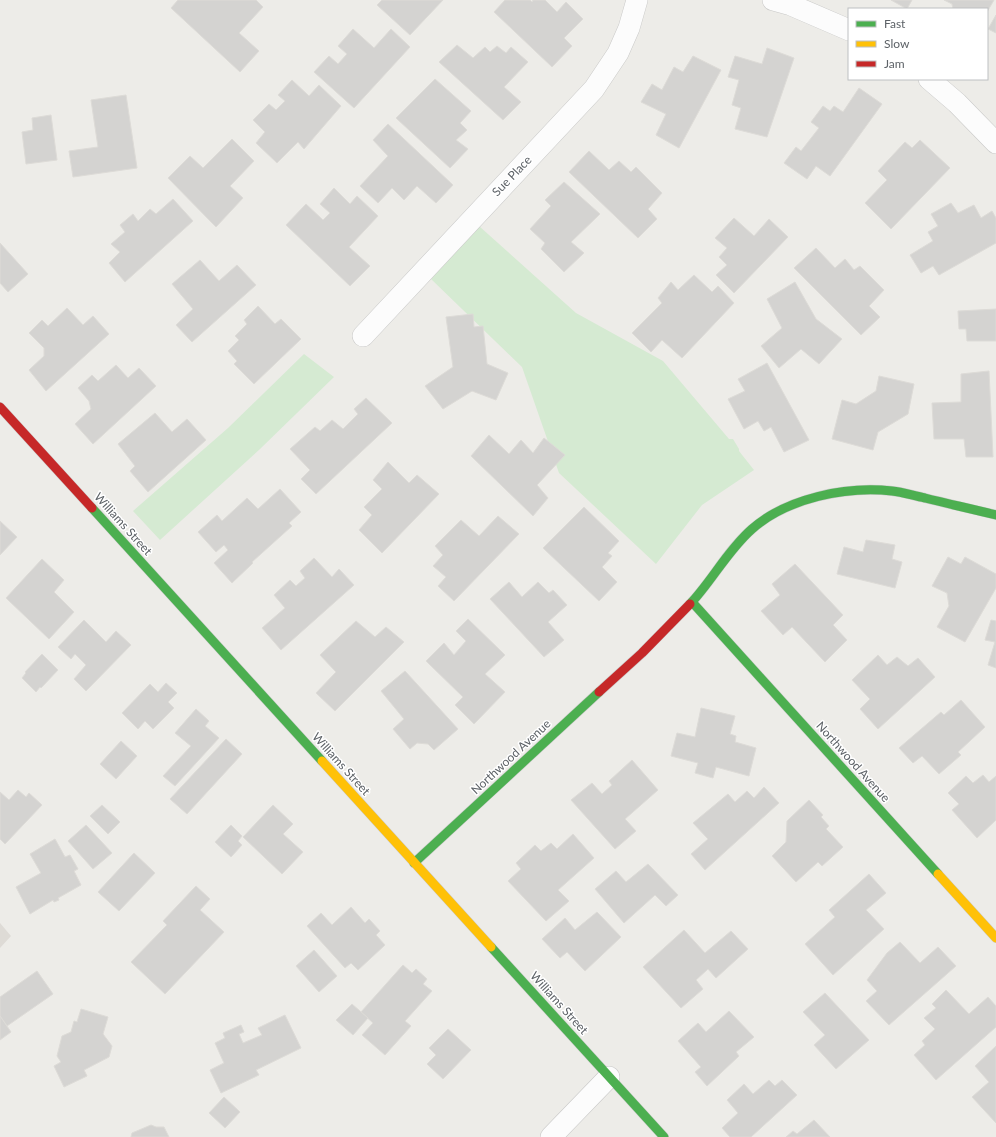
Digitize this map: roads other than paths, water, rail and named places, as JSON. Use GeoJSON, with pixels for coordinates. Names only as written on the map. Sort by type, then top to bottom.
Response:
{"type":"FeatureCollection","features":[{"type":"Feature","properties":{"kind":"street","name":"Sue Place"},"geometry":{"type":"LineString","coordinates":[[363,336],[594,89],[618,53],[629,28],[637,0]]}},
{"type":"Feature","properties":{"kind":"street"},"geometry":{"type":"LineString","coordinates":[[772,0],[791,5],[848,30]]}},
{"type":"Feature","properties":{"kind":"street"},"geometry":{"type":"LineString","coordinates":[[930,80],[957,103],[996,143]]}},
{"type":"Feature","properties":{"kind":"street","name":"Williams Street"},"geometry":{"type":"LineString","coordinates":[[0,407],[664,1137]]}},
{"type":"Feature","properties":{"kind":"street","name":"Northwood Avenue"},"geometry":{"type":"LineString","coordinates":[[414,863],[642,653],[692,602],[732,551],[752,529],[792,505],[841,492],[868,490],[893,491],[996,515]]}},
{"type":"Feature","properties":{"kind":"street","name":"Northwood Avenue"},"geometry":{"type":"LineString","coordinates":[[692,602],[996,938]]}},
{"type":"Feature","properties":{"kind":"street"},"geometry":{"type":"LineString","coordinates":[[552,1137],[610,1077]]}}]}
